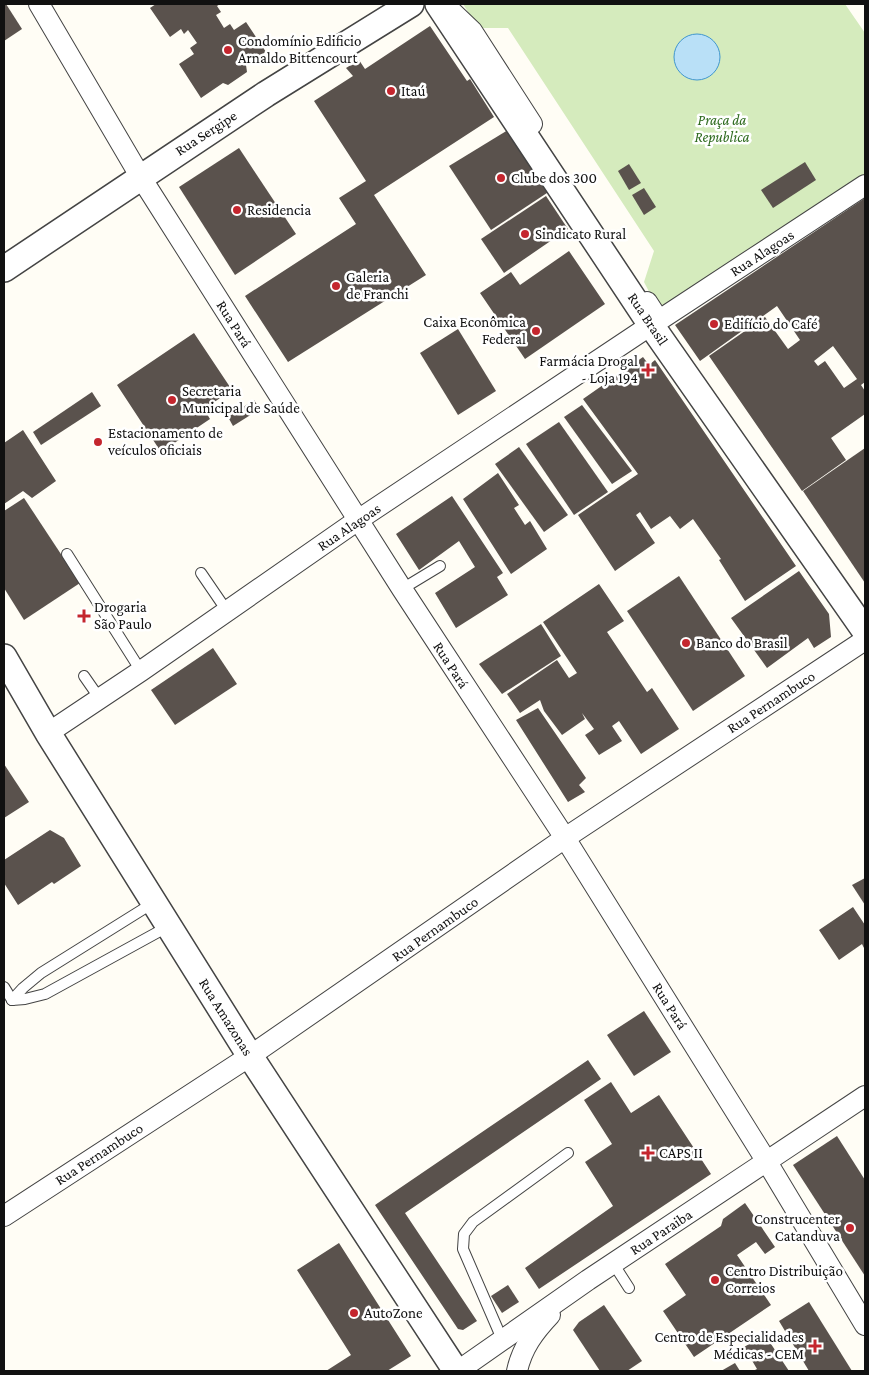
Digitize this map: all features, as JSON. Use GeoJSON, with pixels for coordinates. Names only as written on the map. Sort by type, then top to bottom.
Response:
{"type":"FeatureCollection","features":[{"type":"Feature","properties":{"kind":"street","name":"Rua Pará"},"geometry":{"type":"LineString","coordinates":[[39,4],[140,176],[402,589],[565,838],[767,1162],[865,1325]]}},
{"type":"Feature","properties":{"kind":"street","name":"Rua Sergipe"},"geometry":{"type":"LineString","coordinates":[[4,269],[140,176],[266,94],[411,4]]}},
{"type":"Feature","properties":{"kind":"street","name":"Rua Brasil"},"geometry":{"type":"LineString","coordinates":[[438,4],[865,631]]}},
{"type":"Feature","properties":{"kind":"street"},"geometry":{"type":"LineString","coordinates":[[443,4],[472,31],[655,322]]}},
{"type":"Feature","properties":{"kind":"street","name":"Rua Alagoas"},"geometry":{"type":"LineString","coordinates":[[48,733],[141,671],[358,520],[865,185]]}},
{"type":"Feature","properties":{"kind":"street","name":"Rua Pernambuco"},"geometry":{"type":"LineString","coordinates":[[4,1216],[250,1056],[565,838],[865,640]]}},
{"type":"Feature","properties":{"kind":"street","name":"Rua Amazonas"},"geometry":{"type":"LineString","coordinates":[[4,658],[48,733],[250,1056],[457,1371]]}},
{"type":"Feature","properties":{"kind":"street","name":"Rua Paraiba"},"geometry":{"type":"LineString","coordinates":[[457,1371],[588,1280],[865,1096]]}},
{"type":"Feature","properties":{"kind":"street"},"geometry":{"type":"LineString","coordinates":[[523,1367],[534,1333],[549,1316],[588,1280]]}},
{"type":"Feature","properties":{"kind":"street"},"geometry":{"type":"LineString","coordinates":[[502,1339],[523,1367]]}},
{"type":"Feature","properties":{"kind":"lane"},"geometry":{"type":"LineString","coordinates":[[67,554],[141,671]]}},
{"type":"Feature","properties":{"kind":"lane"},"geometry":{"type":"LineString","coordinates":[[402,589],[440,566]]}},
{"type":"Feature","properties":{"kind":"lane"},"geometry":{"type":"LineString","coordinates":[[201,573],[226,611]]}},
{"type":"Feature","properties":{"kind":"lane"},"geometry":{"type":"LineString","coordinates":[[84,676],[100,699]]}},
{"type":"Feature","properties":{"kind":"lane"},"geometry":{"type":"LineString","coordinates":[[12,1000],[41,973],[154,902]]}},
{"type":"Feature","properties":{"kind":"lane"},"geometry":{"type":"LineString","coordinates":[[12,1000],[45,994],[169,926]]}},
{"type":"Feature","properties":{"kind":"lane"},"geometry":{"type":"LineString","coordinates":[[4,987],[12,1000]]}},
{"type":"Feature","properties":{"kind":"lane"},"geometry":{"type":"LineString","coordinates":[[23,988],[25,999]]}},
{"type":"Feature","properties":{"kind":"lane"},"geometry":{"type":"LineString","coordinates":[[502,1339],[463,1249],[464,1234],[473,1222],[568,1153]]}},
{"type":"Feature","properties":{"kind":"lane"},"geometry":{"type":"LineString","coordinates":[[613,1264],[629,1288]]}},
{"type":"Feature","properties":{"kind":"green space","name":"Praça da Republica"},"geometry":{"type":"Polygon","coordinates":[[[463,4],[845,4],[865,33],[865,184],[661,315],[644,282],[654,251],[508,28],[478,28],[463,4]]]}},
{"type":"Feature","properties":{"kind":"water"},"geometry":{"type":"Polygon","coordinates":[[[697,34],[710,38],[716,44],[720,57],[716,70],[710,76],[697,80],[684,76],[678,70],[674,57],[678,44],[684,38],[697,34]]]}},
{"type":"Feature","properties":{"kind":"building"},"geometry":{"type":"Polygon","coordinates":[[[4,4],[6,4],[22,29],[4,41],[4,4]]]}},
{"type":"Feature","properties":{"kind":"building","name":"Condomínio Edificio Arnaldo Bittencourt"},"geometry":{"type":"Polygon","coordinates":[[[156,4],[220,4],[217,6],[221,12],[216,15],[224,28],[230,24],[234,30],[246,22],[266,52],[246,65],[247,72],[228,85],[223,83],[201,98],[179,64],[194,54],[190,48],[197,43],[188,30],[184,34],[181,29],[170,37],[150,8],[156,4]]]}},
{"type":"Feature","properties":{"kind":"building"},"geometry":{"type":"Polygon","coordinates":[[[430,26],[467,81],[470,79],[494,117],[374,195],[426,275],[288,362],[245,296],[356,224],[339,198],[366,181],[314,101],[353,76],[346,68],[359,60],[365,69],[430,26]]]}},
{"type":"Feature","properties":{"kind":"building","name":"Clube dos 300"},"geometry":{"type":"Polygon","coordinates":[[[513,127],[553,189],[491,230],[449,166],[513,127]]]}},
{"type":"Feature","properties":{"kind":"building","name":"Residencia"},"geometry":{"type":"Polygon","coordinates":[[[239,148],[296,234],[235,275],[179,187],[239,148]]]}},
{"type":"Feature","properties":{"kind":"building"},"geometry":{"type":"Polygon","coordinates":[[[805,162],[816,180],[773,208],[761,190],[805,162]]]}},
{"type":"Feature","properties":{"kind":"building"},"geometry":{"type":"Polygon","coordinates":[[[629,164],[641,183],[629,190],[618,171],[629,164]]]}},
{"type":"Feature","properties":{"kind":"building"},"geometry":{"type":"Polygon","coordinates":[[[644,188],[656,207],[644,215],[632,195],[644,188]]]}},
{"type":"Feature","properties":{"kind":"building","name":"Sindicato Rural"},"geometry":{"type":"Polygon","coordinates":[[[546,196],[568,229],[504,273],[481,239],[546,196]]]}},
{"type":"Feature","properties":{"kind":"building"},"geometry":{"type":"Polygon","coordinates":[[[865,198],[865,382],[861,385],[865,391],[865,414],[831,438],[846,460],[802,491],[709,356],[765,317],[788,349],[800,340],[777,306],[700,361],[675,325],[865,198]],[[833,346],[814,361],[818,366],[825,361],[844,388],[857,379],[833,346]]]}},
{"type":"Feature","properties":{"kind":"building","name":"Caixa Econômica Federal"},"geometry":{"type":"Polygon","coordinates":[[[569,251],[605,304],[525,359],[480,293],[511,272],[520,285],[569,251]]]}},
{"type":"Feature","properties":{"kind":"building"},"geometry":{"type":"Polygon","coordinates":[[[458,329],[496,391],[458,415],[420,353],[458,329]]]}},
{"type":"Feature","properties":{"kind":"building","name":"Secretaria Municipal de Saúde"},"geometry":{"type":"Polygon","coordinates":[[[194,333],[232,390],[204,409],[210,419],[161,452],[117,385],[194,333]]]}},
{"type":"Feature","properties":{"kind":"building"},"geometry":{"type":"Polygon","coordinates":[[[643,357],[649,365],[655,360],[796,566],[745,601],[719,560],[721,559],[693,519],[680,529],[670,516],[651,529],[640,512],[636,515],[655,543],[615,571],[578,515],[638,474],[583,399],[643,357]]]}},
{"type":"Feature","properties":{"kind":"building"},"geometry":{"type":"Polygon","coordinates":[[[92,392],[101,406],[41,445],[33,432],[92,392]]]}},
{"type":"Feature","properties":{"kind":"building"},"geometry":{"type":"Polygon","coordinates":[[[254,400],[260,409],[233,426],[228,417],[254,400]]]}},
{"type":"Feature","properties":{"kind":"building"},"geometry":{"type":"Polygon","coordinates":[[[582,405],[632,471],[612,484],[564,417],[582,405]]]}},
{"type":"Feature","properties":{"kind":"building"},"geometry":{"type":"Polygon","coordinates":[[[559,422],[608,492],[574,515],[526,444],[559,422]]]}},
{"type":"Feature","properties":{"kind":"building"},"geometry":{"type":"Polygon","coordinates":[[[23,430],[56,481],[32,498],[23,491],[4,504],[4,443],[23,430]]]}},
{"type":"Feature","properties":{"kind":"building"},"geometry":{"type":"Polygon","coordinates":[[[519,447],[568,515],[544,532],[495,464],[519,447]]]}},
{"type":"Feature","properties":{"kind":"building"},"geometry":{"type":"Polygon","coordinates":[[[865,448],[865,583],[803,491],[865,448]]]}},
{"type":"Feature","properties":{"kind":"building"},"geometry":{"type":"Polygon","coordinates":[[[498,473],[519,505],[514,508],[525,525],[530,521],[547,549],[511,574],[463,499],[498,473]]]}},
{"type":"Feature","properties":{"kind":"building"},"geometry":{"type":"Polygon","coordinates":[[[452,496],[503,573],[497,577],[508,595],[456,628],[435,593],[475,567],[459,541],[419,570],[396,534],[452,496]]]}},
{"type":"Feature","properties":{"kind":"building"},"geometry":{"type":"Polygon","coordinates":[[[24,498],[80,583],[24,620],[4,588],[4,511],[24,498]]]}},
{"type":"Feature","properties":{"kind":"building"},"geometry":{"type":"Polygon","coordinates":[[[799,571],[829,614],[831,637],[814,648],[808,638],[767,668],[731,618],[799,571]]]}},
{"type":"Feature","properties":{"kind":"building","name":"Banco do Brasil"},"geometry":{"type":"Polygon","coordinates":[[[679,576],[745,676],[693,711],[627,611],[679,576]]]}},
{"type":"Feature","properties":{"kind":"building"},"geometry":{"type":"Polygon","coordinates":[[[599,584],[624,621],[607,632],[647,692],[652,688],[679,729],[641,754],[619,721],[612,726],[622,741],[599,755],[585,735],[594,729],[582,713],[585,719],[562,735],[544,711],[540,700],[520,713],[507,694],[557,660],[569,678],[577,673],[543,622],[599,584]]]}},
{"type":"Feature","properties":{"kind":"building"},"geometry":{"type":"Polygon","coordinates":[[[541,624],[561,656],[502,694],[479,664],[541,624]]]}},
{"type":"Feature","properties":{"kind":"building"},"geometry":{"type":"Polygon","coordinates":[[[213,648],[237,684],[175,725],[151,690],[213,648]]]}},
{"type":"Feature","properties":{"kind":"building"},"geometry":{"type":"Polygon","coordinates":[[[538,708],[586,778],[579,785],[585,792],[568,802],[516,720],[538,708]]]}},
{"type":"Feature","properties":{"kind":"building"},"geometry":{"type":"Polygon","coordinates":[[[4,764],[29,802],[4,818],[4,764]]]}},
{"type":"Feature","properties":{"kind":"building"},"geometry":{"type":"Polygon","coordinates":[[[50,830],[64,838],[81,866],[54,884],[52,882],[18,905],[4,883],[4,860],[50,830]]]}},
{"type":"Feature","properties":{"kind":"building"},"geometry":{"type":"Polygon","coordinates":[[[865,878],[865,905],[852,885],[865,878]]]}},
{"type":"Feature","properties":{"kind":"building"},"geometry":{"type":"Polygon","coordinates":[[[853,907],[865,925],[865,950],[862,944],[839,960],[819,930],[853,907]]]}},
{"type":"Feature","properties":{"kind":"building"},"geometry":{"type":"Polygon","coordinates":[[[644,1011],[671,1052],[634,1076],[607,1035],[644,1011]]]}},
{"type":"Feature","properties":{"kind":"building"},"geometry":{"type":"Polygon","coordinates":[[[588,1060],[601,1079],[405,1213],[477,1321],[463,1330],[458,1329],[375,1205],[588,1060]]]}},
{"type":"Feature","properties":{"kind":"building","name":"CAPS II"},"geometry":{"type":"Polygon","coordinates":[[[611,1082],[631,1113],[659,1095],[711,1174],[539,1289],[525,1268],[613,1206],[585,1162],[612,1144],[584,1100],[611,1082]]]}},
{"type":"Feature","properties":{"kind":"building","name":"Construcenter Catanduva"},"geometry":{"type":"Polygon","coordinates":[[[837,1136],[865,1180],[865,1276],[793,1165],[837,1136]]]}},
{"type":"Feature","properties":{"kind":"building","name":"Centro Distribuição Correios"},"geometry":{"type":"Polygon","coordinates":[[[745,1203],[775,1247],[765,1254],[756,1242],[737,1255],[771,1305],[694,1357],[663,1311],[686,1295],[665,1264],[721,1226],[723,1219],[745,1203]]]}},
{"type":"Feature","properties":{"kind":"building","name":"AutoZone"},"geometry":{"type":"Polygon","coordinates":[[[339,1243],[411,1356],[387,1371],[326,1371],[351,1355],[297,1270],[339,1243]]]}},
{"type":"Feature","properties":{"kind":"building"},"geometry":{"type":"Polygon","coordinates":[[[508,1285],[519,1302],[502,1313],[491,1296],[508,1285]]]}},
{"type":"Feature","properties":{"kind":"building","name":"Centro de Especialidades Médicas - CEM"},"geometry":{"type":"Polygon","coordinates":[[[809,1302],[852,1371],[809,1371],[779,1321],[809,1302]]]}},
{"type":"Feature","properties":{"kind":"building"},"geometry":{"type":"Polygon","coordinates":[[[604,1305],[642,1361],[627,1371],[600,1371],[573,1330],[579,1322],[604,1305]]]}},
{"type":"Feature","properties":{"kind":"building","name":"Centro de Especialidades Médicas - CEM"},"geometry":{"type":"Polygon","coordinates":[[[765,1335],[789,1371],[753,1371],[757,1369],[744,1347],[765,1335]]]}},
{"type":"Feature","properties":{"kind":"building","name":"Centro de Especialidades Médicas - CEM"},"geometry":{"type":"Polygon","coordinates":[[[735,1363],[740,1371],[721,1371],[735,1363]]]}},
{"type":"Feature","properties":{"kind":"place","name":"Condomínio Edificio Arnaldo Bittencourt"},"geometry":{"type":"Point","coordinates":[228,50]}},
{"type":"Feature","properties":{"kind":"place","name":"Itaú"},"geometry":{"type":"Point","coordinates":[391,91]}},
{"type":"Feature","properties":{"kind":"place","name":"Clube dos 300"},"geometry":{"type":"Point","coordinates":[501,178]}},
{"type":"Feature","properties":{"kind":"place","name":"Residencia"},"geometry":{"type":"Point","coordinates":[237,210]}},
{"type":"Feature","properties":{"kind":"place","name":"Sindicato Rural"},"geometry":{"type":"Point","coordinates":[525,234]}},
{"type":"Feature","properties":{"kind":"place","name":"Galeria de Franchi"},"geometry":{"type":"Point","coordinates":[336,286]}},
{"type":"Feature","properties":{"kind":"place","name":"Edifício do Café"},"geometry":{"type":"Point","coordinates":[714,324]}},
{"type":"Feature","properties":{"kind":"place","name":"Caixa Econômica Federal"},"geometry":{"type":"Point","coordinates":[536,331]}},
{"type":"Feature","properties":{"kind":"place","name":"Farmácia Drogal - Loja 194"},"geometry":{"type":"Point","coordinates":[648,370]}},
{"type":"Feature","properties":{"kind":"place","name":"Secretaria Municipal de Saúde"},"geometry":{"type":"Point","coordinates":[172,400]}},
{"type":"Feature","properties":{"kind":"place","name":"Estacionamento de veículos oficiais"},"geometry":{"type":"Point","coordinates":[98,442]}},
{"type":"Feature","properties":{"kind":"place","name":"Drogaria São Paulo"},"geometry":{"type":"Point","coordinates":[84,616]}},
{"type":"Feature","properties":{"kind":"place","name":"Banco do Brasil"},"geometry":{"type":"Point","coordinates":[686,643]}},
{"type":"Feature","properties":{"kind":"place","name":"CAPS II"},"geometry":{"type":"Point","coordinates":[648,1153]}},
{"type":"Feature","properties":{"kind":"place","name":"Construcenter Catanduva"},"geometry":{"type":"Point","coordinates":[850,1228]}},
{"type":"Feature","properties":{"kind":"place","name":"Centro Distribuição Correios"},"geometry":{"type":"Point","coordinates":[715,1280]}},
{"type":"Feature","properties":{"kind":"place","name":"AutoZone"},"geometry":{"type":"Point","coordinates":[354,1313]}},
{"type":"Feature","properties":{"kind":"place","name":"Centro de Especialidades Médicas - CEM"},"geometry":{"type":"Point","coordinates":[815,1346]}}]}
